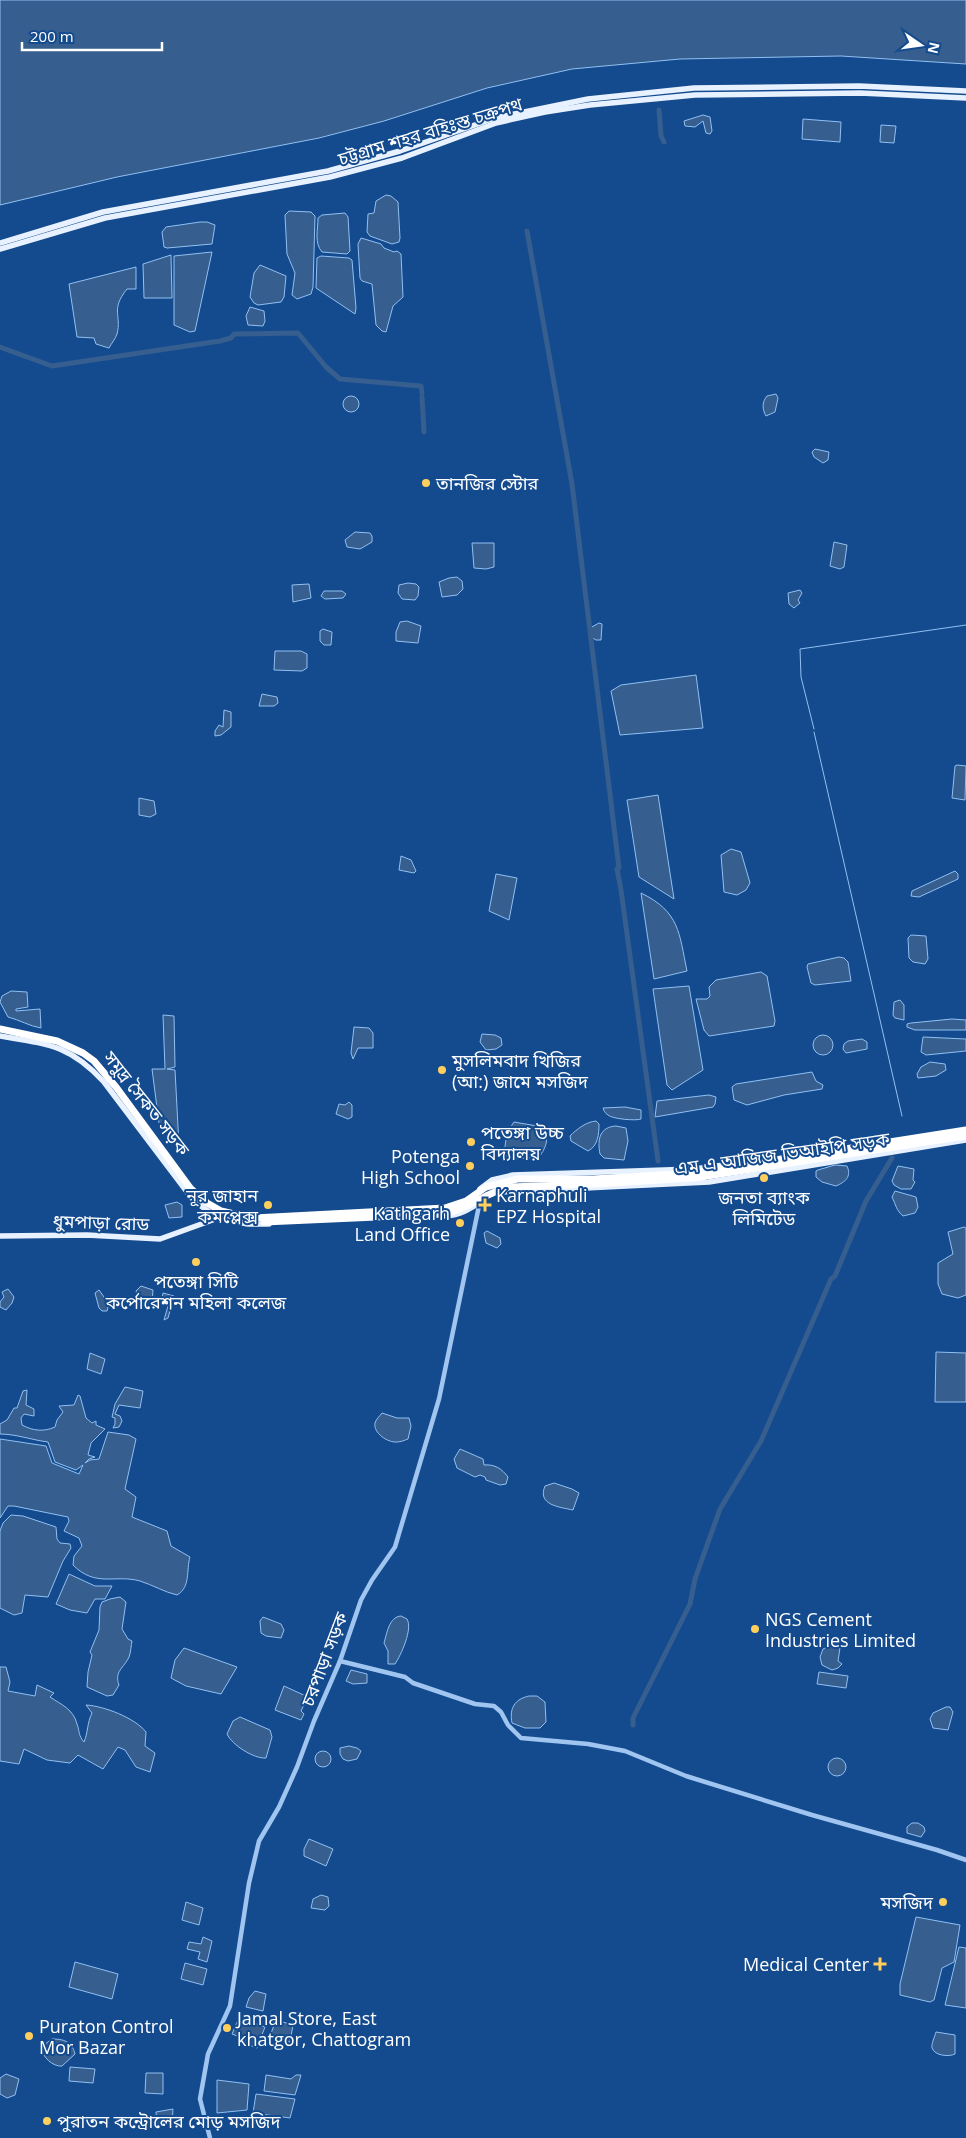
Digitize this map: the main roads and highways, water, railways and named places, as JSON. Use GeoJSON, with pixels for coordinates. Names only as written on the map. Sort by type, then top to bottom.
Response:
{"type":"FeatureCollection","features":[{"type":"Feature","properties":{"kind":"highway"},"geometry":{"type":"LineString","coordinates":[[0,1028],[57,1041],[83,1052],[94,1061],[116,1087],[191,1189],[221,1213],[252,1218],[445,1208],[466,1201],[486,1187],[517,1179],[594,1179],[693,1173],[966,1129]]}},
{"type":"Feature","properties":{"kind":"highway"},"geometry":{"type":"LineString","coordinates":[[0,1034],[56,1044],[80,1056],[92,1065],[109,1084],[192,1196],[206,1207],[224,1217],[249,1221],[276,1222],[444,1214],[460,1210],[497,1189],[510,1186],[594,1184],[694,1178],[966,1138]]}},
{"type":"Feature","properties":{"kind":"main road","name":"চট্টগ্রাম শহর বহিঃস্ত চক্রপথ"},"geometry":{"type":"LineString","coordinates":[[0,249],[105,218],[330,177],[400,158],[496,123],[545,112],[590,105],[695,96],[859,86],[966,91]]}},
{"type":"Feature","properties":{"kind":"main road","name":"চট্টগ্রাম শহর বহিঃস্ত চক্রপথ"},"geometry":{"type":"LineString","coordinates":[[0,243],[103,212],[328,171],[400,151],[495,118],[544,106],[588,99],[694,88],[966,98]]}},
{"type":"Feature","properties":{"kind":"main road","name":"সমুদ্র সৈকত সড়ক"},"geometry":{"type":"LineString","coordinates":[[0,1028],[56,1038],[71,1044],[94,1058],[115,1080],[184,1175]]}},
{"type":"Feature","properties":{"kind":"main road","name":"সমুদ্র সৈকত সড়ক"},"geometry":{"type":"LineString","coordinates":[[0,1034],[62,1049],[89,1065],[104,1082],[175,1178]]}},
{"type":"Feature","properties":{"kind":"main road","name":"এম এ আজিজ ভিআইপি সড়ক"},"geometry":{"type":"LineString","coordinates":[[184,1175],[221,1213],[254,1215],[441,1206],[457,1202],[492,1180],[513,1175],[694,1169],[966,1129]]}},
{"type":"Feature","properties":{"kind":"main road","name":"এম এ আজিজ ভিআইপি সড়ক"},"geometry":{"type":"LineString","coordinates":[[175,1178],[194,1201],[248,1224],[436,1217],[454,1216],[499,1193],[512,1190],[570,1190],[709,1182],[966,1138]]}},
{"type":"Feature","properties":{"kind":"main road","name":"ধুমপাড়া রোড"},"geometry":{"type":"LineString","coordinates":[[0,1236],[87,1235],[160,1239],[221,1213]]}},
{"type":"Feature","properties":{"kind":"water"},"geometry":{"type":"Polygon","coordinates":[[[0,0],[966,0],[966,64],[841,56],[680,59],[572,69],[487,88],[384,121],[319,138],[117,177],[0,205],[0,0]]]}},
{"type":"Feature","properties":{"kind":"water"},"geometry":{"type":"Polygon","coordinates":[[[703,115],[710,117],[712,131],[710,134],[706,133],[703,121],[695,127],[685,126],[684,121],[703,115]]]}},
{"type":"Feature","properties":{"kind":"water"},"geometry":{"type":"Polygon","coordinates":[[[803,119],[841,122],[840,142],[802,139],[803,119]]]}},
{"type":"Feature","properties":{"kind":"water"},"geometry":{"type":"Polygon","coordinates":[[[881,125],[896,126],[894,143],[880,142],[881,125]]]}},
{"type":"Feature","properties":{"kind":"water"},"geometry":{"type":"Polygon","coordinates":[[[386,195],[391,196],[398,202],[400,238],[399,242],[392,244],[370,236],[367,232],[368,214],[374,213],[376,201],[386,195]]]}},
{"type":"Feature","properties":{"kind":"water"},"geometry":{"type":"Polygon","coordinates":[[[289,211],[311,212],[315,216],[313,287],[311,294],[297,299],[292,295],[295,273],[287,254],[285,215],[289,211]]]}},
{"type":"Feature","properties":{"kind":"water"},"geometry":{"type":"Polygon","coordinates":[[[345,213],[348,217],[350,251],[347,254],[322,252],[317,240],[318,218],[322,215],[345,213]]]}},
{"type":"Feature","properties":{"kind":"water"},"geometry":{"type":"Polygon","coordinates":[[[200,222],[215,225],[212,244],[164,247],[162,232],[166,227],[200,222]]]}},
{"type":"Feature","properties":{"kind":"water"},"geometry":{"type":"Polygon","coordinates":[[[361,238],[381,244],[384,248],[401,254],[403,297],[393,306],[386,332],[376,325],[372,284],[362,281],[360,278],[358,244],[361,238]]]}},
{"type":"Feature","properties":{"kind":"water"},"geometry":{"type":"Polygon","coordinates":[[[212,252],[195,331],[190,332],[174,325],[174,256],[212,252]]]}},
{"type":"Feature","properties":{"kind":"water"},"geometry":{"type":"Polygon","coordinates":[[[171,255],[172,298],[144,298],[143,264],[171,255]]]}},
{"type":"Feature","properties":{"kind":"water"},"geometry":{"type":"Polygon","coordinates":[[[321,256],[349,258],[352,260],[355,314],[316,288],[317,258],[321,256]]]}},
{"type":"Feature","properties":{"kind":"water"},"geometry":{"type":"Polygon","coordinates":[[[260,265],[286,276],[284,297],[281,302],[258,305],[250,297],[254,273],[260,265]]]}},
{"type":"Feature","properties":{"kind":"water"},"geometry":{"type":"Polygon","coordinates":[[[136,267],[136,289],[127,289],[119,302],[117,334],[109,348],[96,344],[94,338],[77,337],[69,284],[136,267]]]}},
{"type":"Feature","properties":{"kind":"water"},"geometry":{"type":"Polygon","coordinates":[[[250,307],[264,311],[265,321],[263,326],[248,325],[246,316],[250,307]]]}},
{"type":"Feature","properties":{"kind":"water"},"geometry":{"type":"Polygon","coordinates":[[[776,394],[778,398],[775,412],[766,416],[763,403],[767,396],[776,394]]]}},
{"type":"Feature","properties":{"kind":"water"},"geometry":{"type":"Polygon","coordinates":[[[348,396],[354,396],[359,401],[357,410],[348,412],[343,407],[343,401],[348,396]]]}},
{"type":"Feature","properties":{"kind":"water"},"geometry":{"type":"Polygon","coordinates":[[[815,449],[829,452],[828,460],[823,463],[814,457],[812,452],[815,449]]]}},
{"type":"Feature","properties":{"kind":"water"},"geometry":{"type":"Polygon","coordinates":[[[355,532],[370,533],[372,542],[360,549],[347,547],[345,540],[355,532]]]}},
{"type":"Feature","properties":{"kind":"water"},"geometry":{"type":"Polygon","coordinates":[[[834,542],[847,545],[844,567],[840,569],[830,566],[834,542]]]}},
{"type":"Feature","properties":{"kind":"water"},"geometry":{"type":"Polygon","coordinates":[[[472,543],[494,543],[494,567],[486,569],[474,568],[472,543]]]}},
{"type":"Feature","properties":{"kind":"water"},"geometry":{"type":"Polygon","coordinates":[[[457,577],[462,581],[463,589],[457,595],[442,597],[439,582],[457,577]]]}},
{"type":"Feature","properties":{"kind":"water"},"geometry":{"type":"Polygon","coordinates":[[[309,584],[311,598],[293,602],[292,585],[309,584]]]}},
{"type":"Feature","properties":{"kind":"water"},"geometry":{"type":"Polygon","coordinates":[[[416,584],[419,587],[418,596],[415,600],[402,599],[398,593],[399,585],[416,584]]]}},
{"type":"Feature","properties":{"kind":"water"},"geometry":{"type":"Polygon","coordinates":[[[800,590],[802,593],[798,600],[800,603],[794,608],[789,604],[788,593],[800,590]]]}},
{"type":"Feature","properties":{"kind":"water"},"geometry":{"type":"Polygon","coordinates":[[[324,591],[342,591],[346,594],[343,598],[325,599],[321,596],[324,591]]]}},
{"type":"Feature","properties":{"kind":"water"},"geometry":{"type":"Polygon","coordinates":[[[407,621],[421,626],[418,643],[396,641],[396,632],[400,622],[407,621]]]}},
{"type":"Feature","properties":{"kind":"water"},"geometry":{"type":"Polygon","coordinates":[[[599,623],[602,624],[601,640],[596,640],[591,637],[590,628],[599,623]]]}},
{"type":"Feature","properties":{"kind":"water"},"geometry":{"type":"Polygon","coordinates":[[[323,629],[332,632],[331,645],[324,645],[320,641],[320,631],[323,629]]]}},
{"type":"Feature","properties":{"kind":"water"},"geometry":{"type":"Polygon","coordinates":[[[275,651],[301,651],[307,654],[307,668],[302,671],[274,670],[275,651]]]}},
{"type":"Feature","properties":{"kind":"water"},"geometry":{"type":"Polygon","coordinates":[[[696,675],[703,728],[620,735],[611,691],[621,685],[696,675]]]}},
{"type":"Feature","properties":{"kind":"water"},"geometry":{"type":"Polygon","coordinates":[[[262,694],[277,697],[278,703],[274,706],[259,706],[262,694]]]}},
{"type":"Feature","properties":{"kind":"water"},"geometry":{"type":"Polygon","coordinates":[[[224,710],[231,712],[231,727],[221,735],[215,736],[215,731],[219,725],[223,727],[224,710]]]}},
{"type":"Feature","properties":{"kind":"water"},"geometry":{"type":"Polygon","coordinates":[[[955,766],[966,766],[965,800],[952,798],[955,766]]]}},
{"type":"Feature","properties":{"kind":"water"},"geometry":{"type":"Polygon","coordinates":[[[658,795],[674,899],[639,877],[627,800],[658,795]]]}},
{"type":"Feature","properties":{"kind":"water"},"geometry":{"type":"Polygon","coordinates":[[[139,798],[154,801],[156,814],[150,817],[139,815],[139,798]]]}},
{"type":"Feature","properties":{"kind":"water"},"geometry":{"type":"Polygon","coordinates":[[[731,849],[741,852],[750,883],[746,890],[737,895],[724,892],[721,855],[731,849]]]}},
{"type":"Feature","properties":{"kind":"water"},"geometry":{"type":"Polygon","coordinates":[[[401,856],[411,860],[416,871],[414,873],[399,870],[401,856]]]}},
{"type":"Feature","properties":{"kind":"water"},"geometry":{"type":"Polygon","coordinates":[[[955,871],[958,874],[958,879],[919,897],[911,896],[912,891],[955,871]]]}},
{"type":"Feature","properties":{"kind":"water"},"geometry":{"type":"Polygon","coordinates":[[[496,874],[517,878],[509,920],[489,911],[496,874]]]}},
{"type":"Feature","properties":{"kind":"water"},"geometry":{"type":"Polygon","coordinates":[[[641,893],[654,900],[671,916],[682,945],[687,971],[654,979],[641,893]]]}},
{"type":"Feature","properties":{"kind":"water"},"geometry":{"type":"Polygon","coordinates":[[[911,935],[926,936],[928,959],[925,964],[913,962],[909,958],[908,938],[911,935]]]}},
{"type":"Feature","properties":{"kind":"water"},"geometry":{"type":"Polygon","coordinates":[[[839,957],[844,958],[848,962],[851,981],[815,985],[811,983],[808,964],[839,957]]]}},
{"type":"Feature","properties":{"kind":"water"},"geometry":{"type":"Polygon","coordinates":[[[761,972],[767,976],[775,1021],[774,1026],[709,1036],[704,1030],[696,999],[707,999],[710,996],[709,987],[716,980],[761,972]]]}},
{"type":"Feature","properties":{"kind":"water"},"geometry":{"type":"Polygon","coordinates":[[[689,986],[703,1070],[672,1090],[667,1085],[653,989],[689,986]]]}},
{"type":"Feature","properties":{"kind":"water"},"geometry":{"type":"Polygon","coordinates":[[[11,991],[27,992],[28,1007],[16,1009],[16,1011],[40,1009],[41,1028],[8,1017],[0,1002],[2,996],[11,991]]]}},
{"type":"Feature","properties":{"kind":"water"},"geometry":{"type":"Polygon","coordinates":[[[900,1000],[904,1005],[904,1020],[895,1018],[893,1015],[894,1002],[900,1000]]]}},
{"type":"Feature","properties":{"kind":"water"},"geometry":{"type":"Polygon","coordinates":[[[163,1015],[174,1016],[175,1067],[167,1069],[175,1070],[179,1146],[159,1123],[152,1069],[165,1069],[163,1015]]]}},
{"type":"Feature","properties":{"kind":"water"},"geometry":{"type":"Polygon","coordinates":[[[952,1019],[966,1020],[966,1030],[915,1030],[907,1027],[907,1024],[911,1023],[952,1019]]]}},
{"type":"Feature","properties":{"kind":"water"},"geometry":{"type":"Polygon","coordinates":[[[354,1027],[369,1028],[373,1033],[373,1048],[358,1048],[353,1059],[351,1053],[354,1027]]]}},
{"type":"Feature","properties":{"kind":"water"},"geometry":{"type":"Polygon","coordinates":[[[482,1034],[495,1035],[501,1038],[502,1045],[496,1049],[486,1050],[480,1042],[482,1034]]]}},
{"type":"Feature","properties":{"kind":"water"},"geometry":{"type":"Polygon","coordinates":[[[823,1035],[830,1038],[833,1045],[830,1052],[823,1055],[816,1052],[813,1045],[816,1038],[823,1035]]]}},
{"type":"Feature","properties":{"kind":"water"},"geometry":{"type":"Polygon","coordinates":[[[923,1037],[966,1039],[966,1051],[926,1055],[921,1052],[923,1037]]]}},
{"type":"Feature","properties":{"kind":"water"},"geometry":{"type":"Polygon","coordinates":[[[862,1039],[867,1042],[867,1049],[846,1053],[843,1049],[844,1044],[848,1041],[862,1039]]]}},
{"type":"Feature","properties":{"kind":"water"},"geometry":{"type":"Polygon","coordinates":[[[930,1062],[945,1064],[946,1070],[936,1076],[918,1078],[917,1074],[921,1067],[930,1062]]]}},
{"type":"Feature","properties":{"kind":"water"},"geometry":{"type":"Polygon","coordinates":[[[812,1072],[816,1081],[823,1085],[822,1089],[784,1095],[747,1105],[734,1100],[732,1087],[736,1084],[812,1072]]]}},
{"type":"Feature","properties":{"kind":"water"},"geometry":{"type":"Polygon","coordinates":[[[709,1095],[716,1097],[713,1107],[655,1117],[657,1101],[709,1095]]]}},
{"type":"Feature","properties":{"kind":"water"},"geometry":{"type":"Polygon","coordinates":[[[349,1102],[352,1105],[352,1117],[348,1119],[336,1114],[339,1104],[345,1105],[349,1102]]]}},
{"type":"Feature","properties":{"kind":"water"},"geometry":{"type":"Polygon","coordinates":[[[625,1107],[641,1110],[641,1119],[614,1118],[607,1114],[603,1108],[625,1107]]]}},
{"type":"Feature","properties":{"kind":"water"},"geometry":{"type":"Polygon","coordinates":[[[596,1121],[599,1124],[598,1136],[596,1143],[591,1149],[588,1151],[571,1141],[570,1136],[576,1131],[585,1124],[596,1121]]]}},
{"type":"Feature","properties":{"kind":"water"},"geometry":{"type":"Polygon","coordinates":[[[514,1122],[543,1127],[547,1139],[544,1150],[539,1157],[513,1159],[505,1155],[506,1138],[514,1122]]]}},
{"type":"Feature","properties":{"kind":"water"},"geometry":{"type":"Polygon","coordinates":[[[616,1126],[626,1128],[628,1141],[624,1160],[604,1158],[600,1154],[599,1143],[603,1131],[616,1126]]]}},
{"type":"Feature","properties":{"kind":"water"},"geometry":{"type":"Polygon","coordinates":[[[835,1165],[847,1166],[849,1173],[847,1179],[842,1183],[836,1186],[822,1182],[816,1177],[816,1171],[835,1165]]]}},
{"type":"Feature","properties":{"kind":"water"},"geometry":{"type":"Polygon","coordinates":[[[898,1166],[914,1169],[913,1180],[915,1182],[911,1189],[901,1189],[894,1185],[892,1181],[898,1166]]]}},
{"type":"Feature","properties":{"kind":"water"},"geometry":{"type":"Polygon","coordinates":[[[895,1191],[916,1197],[918,1207],[915,1213],[903,1216],[901,1214],[892,1197],[895,1191]]]}},
{"type":"Feature","properties":{"kind":"water"},"geometry":{"type":"Polygon","coordinates":[[[177,1202],[182,1205],[182,1217],[169,1218],[165,1205],[177,1202]]]}},
{"type":"Feature","properties":{"kind":"water"},"geometry":{"type":"Polygon","coordinates":[[[966,1228],[966,1295],[958,1298],[942,1294],[938,1284],[938,1263],[953,1254],[948,1232],[966,1228]]]}},
{"type":"Feature","properties":{"kind":"water"},"geometry":{"type":"Polygon","coordinates":[[[487,1231],[500,1238],[501,1244],[497,1248],[486,1243],[484,1233],[487,1231]]]}},
{"type":"Feature","properties":{"kind":"water"},"geometry":{"type":"Polygon","coordinates":[[[141,1286],[153,1290],[152,1303],[138,1298],[136,1291],[141,1286]]]}},
{"type":"Feature","properties":{"kind":"water"},"geometry":{"type":"Polygon","coordinates":[[[8,1289],[14,1297],[6,1310],[0,1307],[0,1302],[4,1297],[2,1292],[8,1289]]]}},
{"type":"Feature","properties":{"kind":"water"},"geometry":{"type":"Polygon","coordinates":[[[99,1290],[109,1304],[107,1311],[102,1311],[99,1308],[95,1293],[99,1290]]]}},
{"type":"Feature","properties":{"kind":"water"},"geometry":{"type":"Polygon","coordinates":[[[163,1293],[174,1296],[168,1318],[164,1320],[168,1306],[161,1303],[163,1293]]]}},
{"type":"Feature","properties":{"kind":"water"},"geometry":{"type":"Polygon","coordinates":[[[936,1352],[966,1353],[966,1402],[935,1402],[936,1352]]]}},
{"type":"Feature","properties":{"kind":"water"},"geometry":{"type":"Polygon","coordinates":[[[90,1353],[105,1359],[101,1374],[87,1369],[90,1353]]]}},
{"type":"Feature","properties":{"kind":"water"},"geometry":{"type":"Polygon","coordinates":[[[125,1387],[143,1391],[140,1408],[119,1405],[115,1414],[120,1416],[122,1421],[119,1427],[113,1428],[115,1418],[112,1417],[115,1404],[125,1387]]]}},
{"type":"Feature","properties":{"kind":"water"},"geometry":{"type":"Polygon","coordinates":[[[27,1390],[26,1405],[34,1409],[34,1416],[24,1414],[21,1418],[22,1425],[38,1430],[47,1430],[55,1427],[57,1420],[63,1412],[59,1406],[74,1405],[78,1395],[80,1396],[86,1418],[92,1423],[96,1421],[96,1425],[105,1429],[91,1443],[88,1455],[95,1457],[89,1459],[85,1463],[90,1460],[99,1459],[108,1432],[129,1435],[136,1439],[125,1489],[136,1497],[132,1517],[167,1531],[171,1546],[190,1557],[186,1583],[177,1595],[140,1581],[98,1578],[81,1572],[73,1565],[74,1556],[82,1546],[79,1538],[64,1531],[69,1521],[68,1517],[8,1506],[0,1518],[0,1439],[46,1446],[52,1463],[79,1474],[83,1465],[76,1470],[55,1462],[48,1442],[0,1434],[0,1424],[7,1420],[14,1408],[17,1408],[23,1391],[27,1390]]]}},
{"type":"Feature","properties":{"kind":"water"},"geometry":{"type":"Polygon","coordinates":[[[382,1413],[397,1418],[409,1418],[411,1426],[408,1439],[393,1442],[379,1434],[375,1423],[382,1413]]]}},
{"type":"Feature","properties":{"kind":"water"},"geometry":{"type":"Polygon","coordinates":[[[460,1449],[483,1459],[484,1465],[492,1465],[501,1469],[508,1477],[506,1484],[500,1485],[486,1480],[485,1477],[480,1475],[475,1477],[457,1468],[454,1459],[460,1449]]]}},
{"type":"Feature","properties":{"kind":"water"},"geometry":{"type":"Polygon","coordinates":[[[554,1483],[579,1493],[573,1510],[551,1504],[544,1497],[545,1486],[554,1483]]]}},
{"type":"Feature","properties":{"kind":"water"},"geometry":{"type":"Polygon","coordinates":[[[11,1515],[23,1516],[56,1527],[57,1539],[60,1543],[70,1544],[71,1548],[63,1561],[48,1597],[25,1595],[22,1613],[14,1615],[0,1608],[0,1531],[3,1523],[11,1515]]]}},
{"type":"Feature","properties":{"kind":"water"},"geometry":{"type":"Polygon","coordinates":[[[69,1574],[95,1586],[112,1586],[105,1599],[95,1599],[87,1613],[70,1610],[56,1604],[69,1574]]]}},
{"type":"Feature","properties":{"kind":"water"},"geometry":{"type":"Polygon","coordinates":[[[120,1597],[126,1602],[122,1629],[128,1639],[132,1641],[129,1657],[118,1676],[119,1685],[113,1695],[107,1696],[87,1687],[92,1655],[90,1652],[99,1630],[102,1602],[120,1597]]]}},
{"type":"Feature","properties":{"kind":"water"},"geometry":{"type":"Polygon","coordinates":[[[401,1616],[407,1619],[407,1635],[395,1664],[388,1664],[388,1651],[384,1643],[386,1635],[391,1622],[401,1616]]]}},
{"type":"Feature","properties":{"kind":"water"},"geometry":{"type":"Polygon","coordinates":[[[263,1617],[281,1624],[284,1630],[281,1638],[266,1636],[261,1633],[260,1621],[263,1617]]]}},
{"type":"Feature","properties":{"kind":"water"},"geometry":{"type":"Polygon","coordinates":[[[832,1645],[840,1648],[838,1661],[842,1664],[832,1670],[822,1665],[820,1657],[823,1649],[832,1645]]]}},
{"type":"Feature","properties":{"kind":"water"},"geometry":{"type":"Polygon","coordinates":[[[184,1648],[237,1667],[221,1694],[186,1686],[171,1678],[175,1660],[184,1648]]]}},
{"type":"Feature","properties":{"kind":"water"},"geometry":{"type":"Polygon","coordinates":[[[0,1667],[6,1667],[10,1682],[8,1691],[35,1696],[37,1685],[54,1693],[50,1697],[73,1715],[84,1742],[92,1713],[86,1705],[110,1710],[135,1722],[146,1732],[145,1746],[155,1753],[150,1772],[136,1767],[125,1750],[118,1747],[103,1769],[78,1755],[70,1763],[47,1760],[24,1749],[19,1764],[0,1761],[0,1667]]]}},
{"type":"Feature","properties":{"kind":"water"},"geometry":{"type":"Polygon","coordinates":[[[351,1670],[367,1674],[367,1683],[353,1684],[346,1681],[351,1670]]]}},
{"type":"Feature","properties":{"kind":"water"},"geometry":{"type":"Polygon","coordinates":[[[819,1672],[848,1676],[846,1688],[817,1684],[819,1672]]]}},
{"type":"Feature","properties":{"kind":"water"},"geometry":{"type":"Polygon","coordinates":[[[284,1686],[308,1697],[301,1711],[304,1714],[301,1720],[275,1710],[284,1686]]]}},
{"type":"Feature","properties":{"kind":"water"},"geometry":{"type":"Polygon","coordinates":[[[537,1696],[545,1702],[546,1722],[540,1728],[525,1728],[512,1723],[511,1713],[514,1705],[520,1699],[537,1696]]]}},
{"type":"Feature","properties":{"kind":"water"},"geometry":{"type":"Polygon","coordinates":[[[950,1707],[953,1712],[948,1730],[933,1728],[930,1719],[933,1713],[950,1707]]]}},
{"type":"Feature","properties":{"kind":"water"},"geometry":{"type":"Polygon","coordinates":[[[240,1717],[270,1730],[272,1737],[266,1758],[250,1754],[238,1747],[227,1734],[233,1721],[240,1717]]]}},
{"type":"Feature","properties":{"kind":"water"},"geometry":{"type":"Polygon","coordinates":[[[349,1746],[361,1751],[357,1759],[348,1761],[343,1759],[340,1754],[340,1748],[349,1746]]]}},
{"type":"Feature","properties":{"kind":"water"},"geometry":{"type":"Polygon","coordinates":[[[323,1751],[329,1753],[331,1759],[329,1765],[323,1767],[317,1765],[315,1759],[317,1753],[323,1751]]]}},
{"type":"Feature","properties":{"kind":"water"},"geometry":{"type":"Polygon","coordinates":[[[837,1758],[843,1761],[846,1767],[843,1773],[837,1776],[831,1773],[828,1767],[831,1761],[837,1758]]]}},
{"type":"Feature","properties":{"kind":"water"},"geometry":{"type":"Polygon","coordinates":[[[912,1823],[918,1823],[924,1827],[925,1831],[921,1837],[907,1833],[907,1827],[912,1823]]]}},
{"type":"Feature","properties":{"kind":"water"},"geometry":{"type":"Polygon","coordinates":[[[309,1839],[333,1849],[326,1866],[304,1856],[304,1849],[309,1839]]]}},
{"type":"Feature","properties":{"kind":"water"},"geometry":{"type":"Polygon","coordinates":[[[321,1895],[328,1897],[329,1906],[325,1910],[311,1908],[313,1899],[321,1895]]]}},
{"type":"Feature","properties":{"kind":"water"},"geometry":{"type":"Polygon","coordinates":[[[186,1902],[203,1908],[199,1925],[182,1920],[186,1902]]]}},
{"type":"Feature","properties":{"kind":"water"},"geometry":{"type":"Polygon","coordinates":[[[916,1917],[960,1925],[954,1962],[942,1968],[934,2000],[930,2002],[900,1995],[900,1984],[916,1917]]]}},
{"type":"Feature","properties":{"kind":"water"},"geometry":{"type":"Polygon","coordinates":[[[203,1937],[212,1941],[207,1962],[198,1959],[200,1952],[187,1949],[189,1942],[201,1944],[203,1937]]]}},
{"type":"Feature","properties":{"kind":"water"},"geometry":{"type":"Polygon","coordinates":[[[959,1947],[966,1948],[966,2008],[945,2005],[959,1947]]]}},
{"type":"Feature","properties":{"kind":"water"},"geometry":{"type":"Polygon","coordinates":[[[75,1962],[118,1974],[112,1999],[69,1987],[75,1962]]]}},
{"type":"Feature","properties":{"kind":"water"},"geometry":{"type":"Polygon","coordinates":[[[185,1963],[207,1969],[203,1985],[181,1979],[185,1963]]]}},
{"type":"Feature","properties":{"kind":"water"},"geometry":{"type":"Polygon","coordinates":[[[255,1991],[266,1994],[263,2011],[246,2007],[249,1998],[255,1991]]]}},
{"type":"Feature","properties":{"kind":"water"},"geometry":{"type":"Polygon","coordinates":[[[243,2019],[265,2027],[257,2048],[238,2041],[240,2037],[232,2034],[237,2022],[242,2023],[243,2019]]]}},
{"type":"Feature","properties":{"kind":"water"},"geometry":{"type":"Polygon","coordinates":[[[276,2020],[293,2025],[290,2042],[270,2036],[276,2020]]]}},
{"type":"Feature","properties":{"kind":"water"},"geometry":{"type":"Polygon","coordinates":[[[936,2032],[955,2035],[955,2054],[942,2055],[934,2051],[932,2044],[936,2032]]]}},
{"type":"Feature","properties":{"kind":"water"},"geometry":{"type":"Polygon","coordinates":[[[52,2039],[66,2042],[74,2050],[75,2054],[62,2066],[52,2063],[42,2051],[41,2047],[52,2039]]]}},
{"type":"Feature","properties":{"kind":"water"},"geometry":{"type":"Polygon","coordinates":[[[70,2067],[95,2069],[93,2083],[69,2081],[70,2067]]]}},
{"type":"Feature","properties":{"kind":"water"},"geometry":{"type":"Polygon","coordinates":[[[146,2073],[163,2073],[163,2094],[145,2093],[146,2073]]]}},
{"type":"Feature","properties":{"kind":"water"},"geometry":{"type":"Polygon","coordinates":[[[6,2074],[19,2079],[15,2095],[7,2098],[0,2094],[0,2078],[6,2074]]]}},
{"type":"Feature","properties":{"kind":"water"},"geometry":{"type":"Polygon","coordinates":[[[266,2075],[291,2079],[296,2075],[301,2075],[295,2095],[264,2091],[266,2075]]]}},
{"type":"Feature","properties":{"kind":"water"},"geometry":{"type":"Polygon","coordinates":[[[217,2080],[249,2084],[247,2110],[217,2113],[217,2080]]]}},
{"type":"Feature","properties":{"kind":"water"},"geometry":{"type":"Polygon","coordinates":[[[256,2094],[295,2099],[290,2118],[253,2113],[256,2094]]]}},
{"type":"Feature","properties":{"kind":"water"},"geometry":{"type":"Polygon","coordinates":[[[173,2109],[172,2123],[157,2124],[156,2112],[173,2109]]]}},
{"type":"Feature","properties":{"kind":"waterway"},"geometry":{"type":"LineString","coordinates":[[659,110],[661,136],[664,142]]}},
{"type":"Feature","properties":{"kind":"waterway"},"geometry":{"type":"LineString","coordinates":[[527,231],[572,484],[619,868],[617,869],[658,1161]]}},
{"type":"Feature","properties":{"kind":"waterway"},"geometry":{"type":"LineString","coordinates":[[0,347],[52,366],[220,341],[231,338],[234,334],[298,333],[326,367],[340,379],[421,386],[422,393]]}},
{"type":"Feature","properties":{"kind":"waterway"},"geometry":{"type":"LineString","coordinates":[[422,397],[424,432]]}},
{"type":"Feature","properties":{"kind":"waterway"},"geometry":{"type":"LineString","coordinates":[[814,729],[801,677],[800,649],[966,625]]}},
{"type":"Feature","properties":{"kind":"waterway"},"geometry":{"type":"LineString","coordinates":[[814,732],[902,1116]]}},
{"type":"Feature","properties":{"kind":"waterway"},"geometry":{"type":"LineString","coordinates":[[633,1725],[633,1718],[690,1604],[695,1579],[720,1509],[761,1441],[831,1279],[835,1276],[866,1201],[892,1158]]}},
{"type":"Feature","properties":{"kind":"place","name":"তানজির স্টোর"},"geometry":{"type":"Point","coordinates":[426,483]}},
{"type":"Feature","properties":{"kind":"place","name":"মুসলিমবাদ খিজির (আ:) জামে মসজিদ"},"geometry":{"type":"Point","coordinates":[442,1070]}},
{"type":"Feature","properties":{"kind":"place","name":"পতেঙ্গা উচ্চ বিদ্যালয়"},"geometry":{"type":"Point","coordinates":[471,1142]}},
{"type":"Feature","properties":{"kind":"place","name":"Potenga High School"},"geometry":{"type":"Point","coordinates":[470,1166]}},
{"type":"Feature","properties":{"kind":"place","name":"জনতা ব্যাংক লিমিটেড"},"geometry":{"type":"Point","coordinates":[764,1178]}},
{"type":"Feature","properties":{"kind":"place","name":"নূর জাহান কমপ্লেক্স"},"geometry":{"type":"Point","coordinates":[268,1205]}},
{"type":"Feature","properties":{"kind":"place","name":"Karnaphuli EPZ Hospital"},"geometry":{"type":"Point","coordinates":[485,1205]}},
{"type":"Feature","properties":{"kind":"place","name":"Kathgarh Land Office"},"geometry":{"type":"Point","coordinates":[460,1223]}},
{"type":"Feature","properties":{"kind":"place","name":"পতেঙ্গা সিটি কর্পোরেশন মহিলা কলেজ"},"geometry":{"type":"Point","coordinates":[196,1262]}},
{"type":"Feature","properties":{"kind":"place","name":"NGS Cement Industries Limited"},"geometry":{"type":"Point","coordinates":[755,1629]}},
{"type":"Feature","properties":{"kind":"place","name":"মসজিদ"},"geometry":{"type":"Point","coordinates":[943,1902]}},
{"type":"Feature","properties":{"kind":"place","name":"Medical Center"},"geometry":{"type":"Point","coordinates":[880,1964]}},
{"type":"Feature","properties":{"kind":"place","name":"Jamal Store, East khatgor, Chattogram"},"geometry":{"type":"Point","coordinates":[227,2028]}},
{"type":"Feature","properties":{"kind":"place","name":"Puraton Control Mor Bazar"},"geometry":{"type":"Point","coordinates":[29,2036]}},
{"type":"Feature","properties":{"kind":"place","name":"পুরাতন কন্ট্রোলের মোড় মসজিদ"},"geometry":{"type":"Point","coordinates":[47,2121]}}]}
